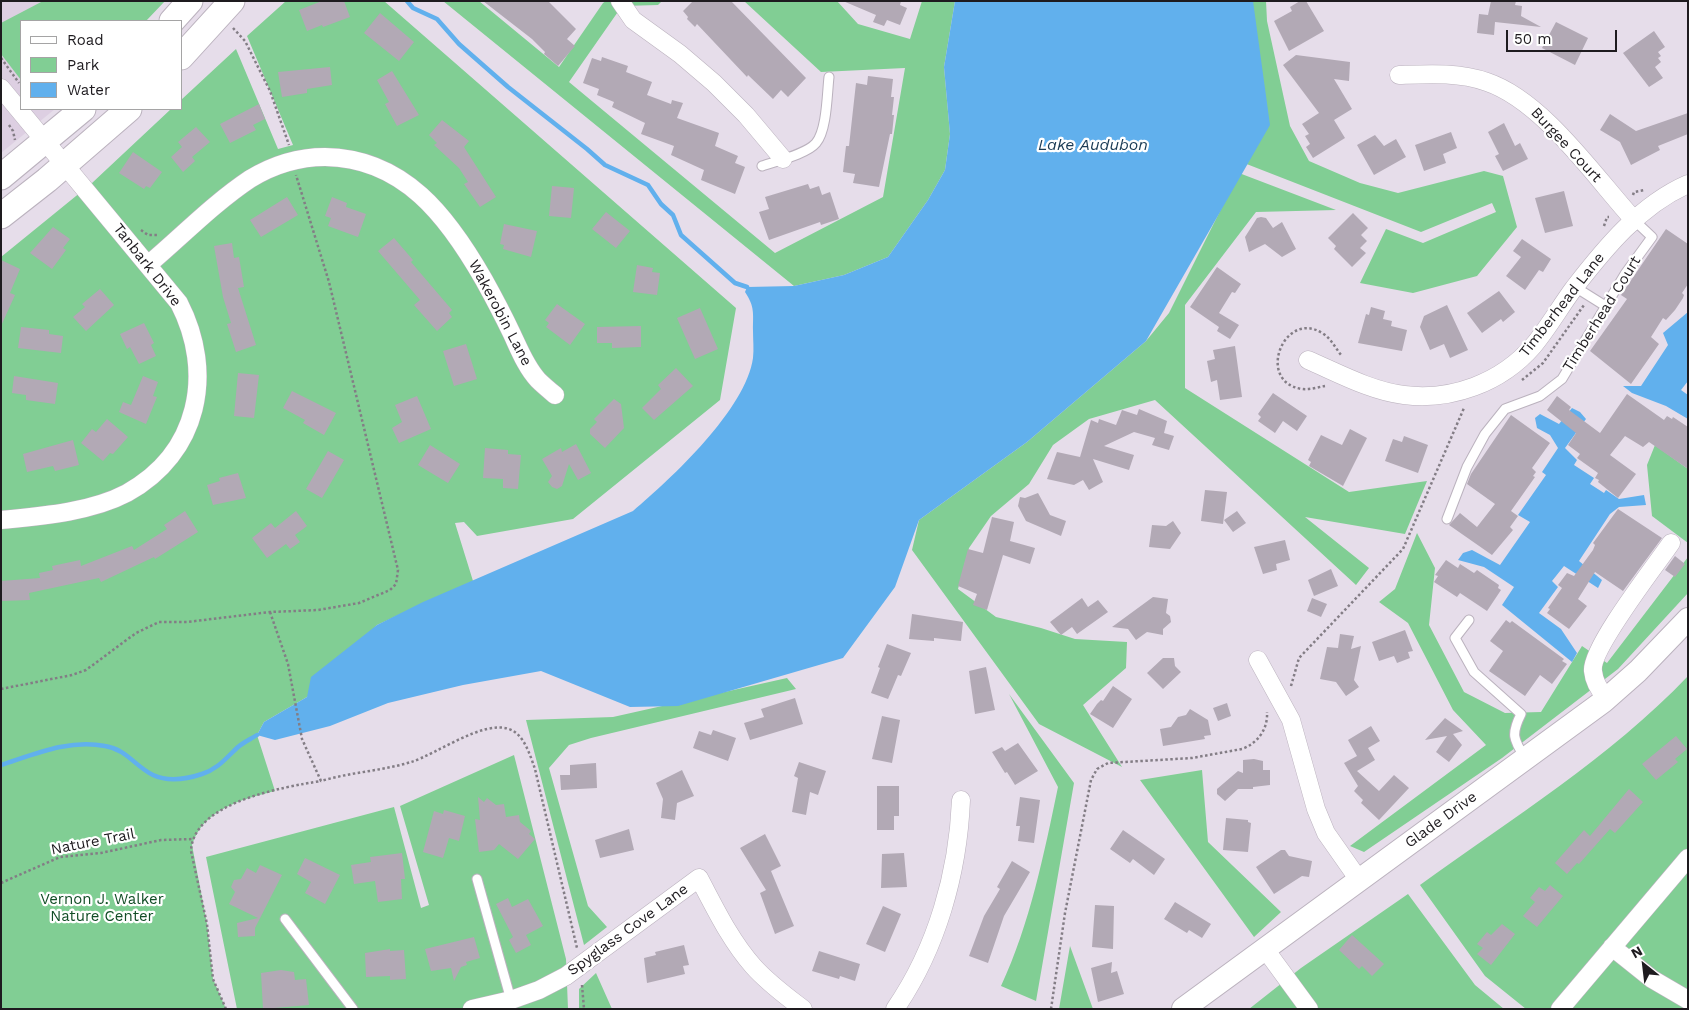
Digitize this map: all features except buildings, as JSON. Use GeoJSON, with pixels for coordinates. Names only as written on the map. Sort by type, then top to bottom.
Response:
{"type":"FeatureCollection","features":[{"type":"Feature","properties":{"kind":"main road"},"geometry":{"type":"LineString","coordinates":[[173,20],[190,1]]}},
{"type":"Feature","properties":{"kind":"main road"},"geometry":{"type":"LineString","coordinates":[[182,56],[235,11]]}},
{"type":"Feature","properties":{"kind":"main road"},"geometry":{"type":"LineString","coordinates":[[1,177],[82,110]]}},
{"type":"Feature","properties":{"kind":"main road"},"geometry":{"type":"LineString","coordinates":[[1,216],[65,165],[128,110]]}},
{"type":"Feature","properties":{"kind":"street"},"geometry":{"type":"LineString","coordinates":[[620,1],[633,20],[680,54],[714,83],[746,115],[783,159]]}},
{"type":"Feature","properties":{"kind":"street","name":"Burgee Court"},"geometry":{"type":"LineString","coordinates":[[1399,75],[1465,76],[1487,82],[1509,92],[1528,104],[1546,120],[1634,220]]}},
{"type":"Feature","properties":{"kind":"street","name":"Tanbark Drive"},"geometry":{"type":"LineString","coordinates":[[1,88],[149,264],[179,303],[189,322],[196,344],[199,367],[198,389],[188,427],[176,449],[162,466],[145,481],[112,499],[65,511],[1,520]]}},
{"type":"Feature","properties":{"kind":"street","name":"Wakerobin Lane"},"geometry":{"type":"LineString","coordinates":[[149,264],[251,179],[288,152],[341,157],[361,161],[385,169],[405,181],[424,196],[450,228],[477,267],[499,306],[527,366],[538,380],[555,395]]}},
{"type":"Feature","properties":{"kind":"street","name":"Timberhead Lane"},"geometry":{"type":"LineString","coordinates":[[1308,360],[1380,390],[1402,395],[1426,396],[1466,390],[1488,381],[1508,370],[1526,354],[1575,287],[1614,240],[1634,220],[1658,202],[1688,184]]}},
{"type":"Feature","properties":{"kind":"street"},"geometry":{"type":"LineString","coordinates":[[1606,698],[1598,688],[1592,670],[1597,656],[1610,631],[1671,543]]}},
{"type":"Feature","properties":{"kind":"street","name":"Glade Drive"},"geometry":{"type":"LineString","coordinates":[[1183,1009],[1606,698],[1638,671],[1688,620]]}},
{"type":"Feature","properties":{"kind":"street"},"geometry":{"type":"LineString","coordinates":[[1258,660],[1291,720],[1316,810],[1326,832],[1359,880]]}},
{"type":"Feature","properties":{"kind":"street"},"geometry":{"type":"LineString","coordinates":[[896,1009],[920,967],[936,930],[947,895],[955,860],[961,800]]}},
{"type":"Feature","properties":{"kind":"street"},"geometry":{"type":"LineString","coordinates":[[1560,1009],[1688,858]]}},
{"type":"Feature","properties":{"kind":"street","name":"Spyglass Cove Lane"},"geometry":{"type":"LineString","coordinates":[[472,1009],[511,1000],[538,990],[566,976],[699,878],[736,944],[753,966],[773,986],[803,1009]]}},
{"type":"Feature","properties":{"kind":"street"},"geometry":{"type":"LineString","coordinates":[[1612,946],[1652,979],[1688,1000]]}},
{"type":"Feature","properties":{"kind":"street"},"geometry":{"type":"LineString","coordinates":[[1265,949],[1309,1009]]}},
{"type":"Feature","properties":{"kind":"lane"},"geometry":{"type":"LineString","coordinates":[[762,166],[809,149],[816,144],[822,134],[829,77]]}},
{"type":"Feature","properties":{"kind":"lane","name":"Timberhead Court"},"geometry":{"type":"LineString","coordinates":[[1447,519],[1467,467],[1485,434],[1505,409],[1540,396],[1562,379],[1625,274],[1652,237],[1634,220]]}},
{"type":"Feature","properties":{"kind":"lane"},"geometry":{"type":"LineString","coordinates":[[1575,287],[1606,307]]}},
{"type":"Feature","properties":{"kind":"lane"},"geometry":{"type":"LineString","coordinates":[[1468,620],[1454,638],[1474,672],[1521,714],[1513,730],[1517,745],[1525,758]]}},
{"type":"Feature","properties":{"kind":"lane"},"geometry":{"type":"LineString","coordinates":[[477,879],[511,1000]]}},
{"type":"Feature","properties":{"kind":"lane"},"geometry":{"type":"LineString","coordinates":[[285,919],[353,1009]]}},
{"type":"Feature","properties":{"kind":"path"},"geometry":{"type":"LineString","coordinates":[[1,690],[72,675],[86,670],[136,633],[159,622],[187,622],[270,612],[318,610],[359,603],[390,590],[396,584],[398,570],[329,282],[270,91],[245,41],[232,28],[235,11]]}},
{"type":"Feature","properties":{"kind":"path"},"geometry":{"type":"LineString","coordinates":[[1,58],[20,84]]}},
{"type":"Feature","properties":{"kind":"path"},"geometry":{"type":"LineString","coordinates":[[6,122],[13,131],[14,144]]}},
{"type":"Feature","properties":{"kind":"path"},"geometry":{"type":"LineString","coordinates":[[1601,231],[1607,217],[1611,216],[1622,206]]}},
{"type":"Feature","properties":{"kind":"path"},"geometry":{"type":"LineString","coordinates":[[135,226],[148,235],[160,234]]}},
{"type":"Feature","properties":{"kind":"path"},"geometry":{"type":"LineString","coordinates":[[1328,386],[1303,389],[1284,379],[1278,362],[1283,342],[1295,332],[1311,329],[1320,331],[1334,344],[1341,356],[1348,360]]}},
{"type":"Feature","properties":{"kind":"path"},"geometry":{"type":"LineString","coordinates":[[1456,408],[1463,408]]}},
{"type":"Feature","properties":{"kind":"path"},"geometry":{"type":"LineString","coordinates":[[270,612],[288,664],[302,739],[321,782]]}},
{"type":"Feature","properties":{"kind":"path"},"geometry":{"type":"LineString","coordinates":[[1051,1009],[1065,913],[1091,780],[1097,769],[1108,763],[1192,758],[1242,749],[1249,746],[1261,734],[1268,720],[1267,712],[1280,697]]}},
{"type":"Feature","properties":{"kind":"path"},"geometry":{"type":"LineString","coordinates":[[226,1009],[213,979],[207,924],[191,851],[193,839],[197,832],[212,816],[230,805],[260,795],[412,762],[461,739],[492,728],[513,731],[527,748],[535,769],[575,940],[580,966],[584,1009]]}},
{"type":"Feature","properties":{"kind":"path","name":"Nature Trail"},"geometry":{"type":"LineString","coordinates":[[1,883],[60,857],[101,853],[161,840],[193,839]]}},
{"type":"Feature","properties":{"kind":"shaded area"},"geometry":{"type":"Polygon","coordinates":[[[1,1],[162,1],[20,20],[20,110],[54,110],[1,153],[1,1]]]}},
{"type":"Feature","properties":{"kind":"green space"},"geometry":{"type":"Polygon","coordinates":[[[43,1],[165,1],[147,20],[20,20],[20,79],[1,54],[1,23],[43,1]]]}},
{"type":"Feature","properties":{"kind":"green space","name":"Vernon J. Walker Nature Center"},"geometry":{"type":"Polygon","coordinates":[[[286,1],[384,1],[736,308],[720,400],[573,519],[477,536],[464,522],[455,523],[473,581],[377,625],[307,697],[264,722],[257,735],[275,791],[238,802],[215,814],[205,822],[197,833],[192,845],[207,924],[213,979],[226,1009],[1,1009],[1,257],[92,183],[170,110],[182,110],[182,99],[236,49],[278,149],[293,145],[247,36],[286,1]]]}},
{"type":"Feature","properties":{"kind":"green space"},"geometry":{"type":"Polygon","coordinates":[[[443,1],[479,1],[559,67],[606,1],[662,1],[658,5],[622,6],[569,82],[775,253],[883,197],[905,68],[821,72],[744,1],[837,1],[858,24],[910,39],[922,1],[955,1],[944,67],[950,134],[945,170],[928,200],[888,257],[844,275],[794,286],[443,1]]]}},
{"type":"Feature","properties":{"kind":"green space"},"geometry":{"type":"Polygon","coordinates":[[[1246,1],[1266,1],[1267,21],[1290,126],[1309,161],[1360,183],[1398,193],[1484,171],[1503,176],[1517,227],[1477,276],[1413,293],[1360,283],[1386,229],[1423,243],[1496,212],[1492,203],[1421,232],[1244,163],[1246,1]]]}},
{"type":"Feature","properties":{"kind":"green space"},"geometry":{"type":"Polygon","coordinates":[[[1239,173],[1336,210],[1256,212],[1185,305],[1185,388],[1349,492],[1427,481],[1405,534],[1305,517],[1369,568],[1356,585],[1155,400],[1089,419],[1053,445],[1029,484],[991,516],[969,548],[958,589],[996,617],[1075,639],[1127,642],[1126,668],[1083,705],[1122,767],[1039,724],[912,550],[919,520],[1027,442],[1146,341],[1169,313],[1239,173]]]}},
{"type":"Feature","properties":{"kind":"green space"},"geometry":{"type":"Polygon","coordinates":[[[1655,445],[1688,469],[1688,543],[1652,516],[1647,465],[1655,445]]]}},
{"type":"Feature","properties":{"kind":"green space"},"geometry":{"type":"Polygon","coordinates":[[[1417,533],[1435,568],[1429,625],[1464,692],[1505,713],[1541,712],[1582,646],[1607,663],[1688,557],[1688,593],[1618,669],[1502,758],[1364,852],[1350,846],[1486,745],[1453,710],[1408,623],[1379,602],[1395,589],[1417,533]]]}},
{"type":"Feature","properties":{"kind":"green space"},"geometry":{"type":"Polygon","coordinates":[[[1688,676],[1688,1009],[1526,1009],[1485,976],[1420,885],[1593,761],[1658,706],[1688,676]]]}},
{"type":"Feature","properties":{"kind":"green space"},"geometry":{"type":"Polygon","coordinates":[[[787,678],[796,689],[591,738],[569,745],[549,768],[588,906],[607,927],[584,945],[526,720],[613,717],[787,678]]]}},
{"type":"Feature","properties":{"kind":"green space"},"geometry":{"type":"Polygon","coordinates":[[[1009,694],[1074,783],[1036,1001],[1001,986],[1028,913],[1058,787],[1009,694]]]}},
{"type":"Feature","properties":{"kind":"green space"},"geometry":{"type":"Polygon","coordinates":[[[514,755],[566,959],[568,1009],[237,1009],[206,857],[394,807],[421,908],[429,905],[400,806],[514,755]]]}},
{"type":"Feature","properties":{"kind":"green space"},"geometry":{"type":"Polygon","coordinates":[[[1202,770],[1208,842],[1281,912],[1254,937],[1140,780],[1202,770]]]}},
{"type":"Feature","properties":{"kind":"green space"},"geometry":{"type":"Polygon","coordinates":[[[1408,894],[1475,985],[1504,1009],[1249,1009],[1301,968],[1408,894]]]}},
{"type":"Feature","properties":{"kind":"green space"},"geometry":{"type":"Polygon","coordinates":[[[1070,946],[1093,1009],[1059,1009],[1070,946]]]}},
{"type":"Feature","properties":{"kind":"green space"},"geometry":{"type":"Polygon","coordinates":[[[596,973],[612,1009],[579,1009],[579,989],[596,973]]]}},
{"type":"Feature","properties":{"kind":"water","name":"Lake Audubon"},"geometry":{"type":"Polygon","coordinates":[[[955,1],[1253,1],[1270,125],[1146,341],[1027,442],[919,520],[895,587],[843,658],[678,706],[630,707],[541,671],[463,685],[388,703],[330,726],[275,740],[257,735],[264,722],[307,697],[311,677],[377,625],[423,602],[633,511],[649,497],[705,441],[737,399],[747,378],[753,358],[753,310],[745,292],[747,287],[794,286],[844,275],[888,257],[928,200],[945,170],[950,134],[944,67],[955,1]]]}},
{"type":"Feature","properties":{"kind":"water"},"geometry":{"type":"Polygon","coordinates":[[[1688,312],[1688,381],[1681,390],[1688,395],[1688,419],[1666,406],[1632,393],[1623,386],[1641,386],[1668,345],[1663,333],[1688,312]]]}},
{"type":"Feature","properties":{"kind":"water"},"geometry":{"type":"Polygon","coordinates":[[[1572,408],[1580,412],[1586,419],[1565,448],[1577,460],[1574,465],[1594,478],[1590,484],[1604,493],[1606,490],[1619,499],[1644,495],[1646,505],[1619,507],[1610,514],[1579,561],[1602,580],[1598,588],[1564,566],[1552,581],[1558,587],[1539,613],[1561,629],[1577,653],[1572,662],[1502,605],[1514,587],[1484,567],[1458,560],[1463,553],[1472,550],[1500,565],[1530,522],[1518,515],[1546,475],[1542,472],[1558,448],[1550,435],[1537,428],[1535,418],[1540,414],[1559,424],[1572,408]]]}},
{"type":"Feature","properties":{"kind":"waterway"},"geometry":{"type":"LineString","coordinates":[[407,1],[413,8],[437,19],[459,44],[508,87],[605,165],[648,185],[661,204],[673,215],[681,235],[735,283],[747,287]]}},
{"type":"Feature","properties":{"kind":"waterway"},"geometry":{"type":"LineString","coordinates":[[1,765],[39,752],[78,744],[92,744],[112,748],[125,754],[153,775],[171,779],[184,778],[202,774],[213,769],[240,745],[257,735]]}}]}
